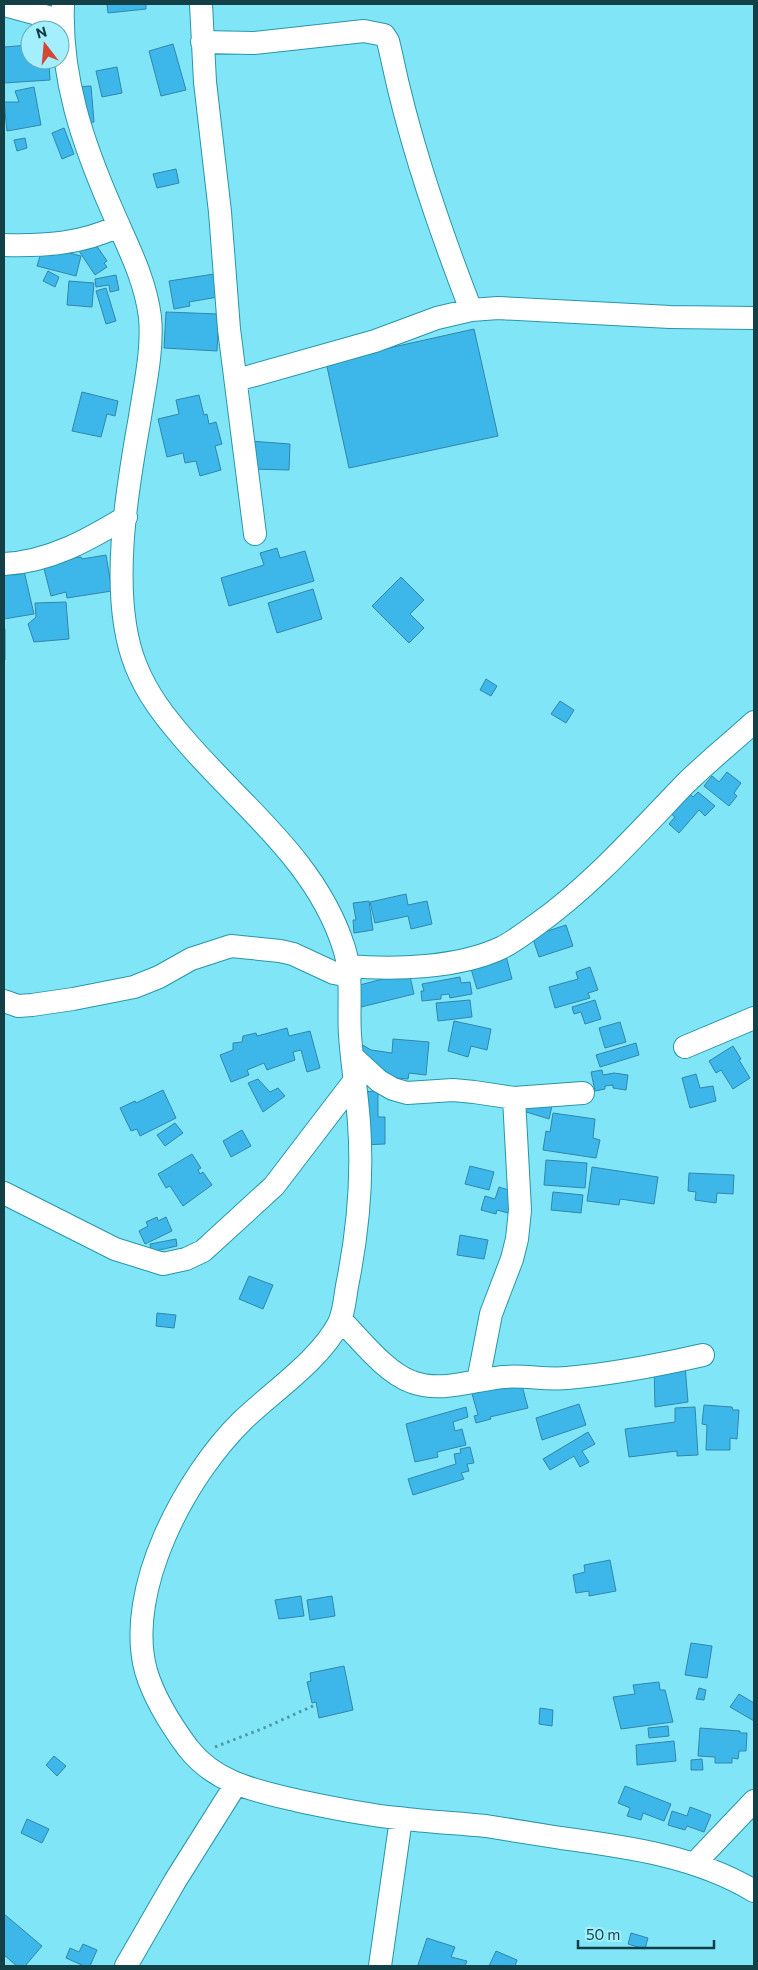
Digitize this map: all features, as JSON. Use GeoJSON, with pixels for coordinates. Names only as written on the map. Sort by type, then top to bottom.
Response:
{"type":"FeatureCollection","features":[{"type":"Feature","properties":{"kind":"street"},"geometry":{"type":"LineString","coordinates":[[201,4],[205,82],[220,212],[229,329],[237,380],[255,534]]}},
{"type":"Feature","properties":{"kind":"street"},"geometry":{"type":"LineString","coordinates":[[4,5],[63,12],[66,72],[75,111],[89,158],[144,284],[150,320],[150,359],[130,476],[122,561],[122,594],[134,663],[157,707],[205,764],[278,838],[315,886],[340,937],[349,971],[350,1042],[354,1058],[361,1194],[354,1252],[340,1320],[305,1365],[243,1420],[220,1445],[187,1494],[154,1560],[144,1605],[143,1652],[146,1671],[156,1696],[193,1754],[217,1775],[254,1791],[401,1819],[486,1826],[625,1847],[695,1863],[741,1883],[754,1891]]}},
{"type":"Feature","properties":{"kind":"street"},"geometry":{"type":"LineString","coordinates":[[202,42],[254,43],[364,32],[384,35],[388,41],[414,140],[447,248],[470,310]]}},
{"type":"Feature","properties":{"kind":"street"},"geometry":{"type":"LineString","coordinates":[[4,245],[44,245],[77,241],[102,234],[118,226]]}},
{"type":"Feature","properties":{"kind":"street"},"geometry":{"type":"LineString","coordinates":[[237,380],[336,353],[437,318],[470,310],[498,308],[670,317],[754,318]]}},
{"type":"Feature","properties":{"kind":"street"},"geometry":{"type":"LineString","coordinates":[[4,564],[34,560],[67,549],[126,517]]}},
{"type":"Feature","properties":{"kind":"street"},"geometry":{"type":"LineString","coordinates":[[4,1001],[18,1006],[32,1005],[134,987],[159,977],[191,959],[231,946],[293,954],[334,974],[376,968],[442,964],[471,959],[501,948],[549,916],[578,893],[686,783],[754,722]]}},
{"type":"Feature","properties":{"kind":"street"},"geometry":{"type":"LineString","coordinates":[[685,1047],[754,1018]]}},
{"type":"Feature","properties":{"kind":"street"},"geometry":{"type":"LineString","coordinates":[[354,1058],[379,1081],[393,1089],[407,1093],[453,1090],[514,1098],[583,1093]]}},
{"type":"Feature","properties":{"kind":"street"},"geometry":{"type":"LineString","coordinates":[[4,1194],[115,1249],[163,1264],[186,1259],[203,1251],[274,1186],[355,1080]]}},
{"type":"Feature","properties":{"kind":"street"},"geometry":{"type":"LineString","coordinates":[[478,1381],[491,1314],[512,1259],[517,1239],[520,1210],[514,1098]]}},
{"type":"Feature","properties":{"kind":"street"},"geometry":{"type":"LineString","coordinates":[[340,1320],[380,1360],[397,1374],[412,1382],[428,1386],[445,1386],[504,1377],[575,1377],[668,1363],[703,1355]]}},
{"type":"Feature","properties":{"kind":"street"},"geometry":{"type":"LineString","coordinates":[[126,1966],[175,1881],[236,1784]]}},
{"type":"Feature","properties":{"kind":"street"},"geometry":{"type":"LineString","coordinates":[[695,1863],[754,1802]]}},
{"type":"Feature","properties":{"kind":"street"},"geometry":{"type":"LineString","coordinates":[[380,1966],[401,1819]]}},
{"type":"Feature","properties":{"kind":"path"},"geometry":{"type":"LineString","coordinates":[[193,1754],[264,1728],[315,1705]]}},
{"type":"Feature","properties":{"kind":"building"},"geometry":{"type":"Polygon","coordinates":[[[107,4],[146,4],[146,9],[108,13],[107,4]]]}},
{"type":"Feature","properties":{"kind":"building"},"geometry":{"type":"Polygon","coordinates":[[[173,44],[186,90],[161,96],[149,51],[173,44]]]}},
{"type":"Feature","properties":{"kind":"building"},"geometry":{"type":"Polygon","coordinates":[[[20,46],[20,70],[49,70],[50,80],[4,83],[4,47],[20,46]]]}},
{"type":"Feature","properties":{"kind":"building"},"geometry":{"type":"Polygon","coordinates":[[[117,67],[122,93],[102,97],[96,71],[117,67]]]}},
{"type":"Feature","properties":{"kind":"building"},"geometry":{"type":"Polygon","coordinates":[[[91,86],[94,122],[76,124],[73,87],[91,86]]]}},
{"type":"Feature","properties":{"kind":"building"},"geometry":{"type":"Polygon","coordinates":[[[34,87],[41,125],[7,131],[4,102],[19,102],[15,91],[34,87]]]}},
{"type":"Feature","properties":{"kind":"building"},"geometry":{"type":"Polygon","coordinates":[[[64,128],[74,154],[62,159],[52,133],[64,128]]]}},
{"type":"Feature","properties":{"kind":"building"},"geometry":{"type":"Polygon","coordinates":[[[25,138],[27,148],[17,151],[14,140],[25,138]]]}},
{"type":"Feature","properties":{"kind":"building"},"geometry":{"type":"Polygon","coordinates":[[[176,169],[179,183],[157,188],[153,174],[176,169]]]}},
{"type":"Feature","properties":{"kind":"building"},"geometry":{"type":"Polygon","coordinates":[[[92,239],[107,261],[104,263],[107,267],[95,275],[77,248],[92,239]]]}},
{"type":"Feature","properties":{"kind":"building"},"geometry":{"type":"Polygon","coordinates":[[[43,246],[81,256],[76,276],[37,266],[43,246]]]}},
{"type":"Feature","properties":{"kind":"building"},"geometry":{"type":"Polygon","coordinates":[[[48,271],[59,277],[55,287],[43,281],[48,271]]]}},
{"type":"Feature","properties":{"kind":"building"},"geometry":{"type":"Polygon","coordinates":[[[214,274],[218,297],[189,302],[190,306],[174,309],[169,281],[214,274]]]}},
{"type":"Feature","properties":{"kind":"building"},"geometry":{"type":"Polygon","coordinates":[[[116,275],[119,290],[110,292],[109,285],[96,287],[95,279],[116,275]]]}},
{"type":"Feature","properties":{"kind":"building"},"geometry":{"type":"Polygon","coordinates":[[[69,281],[94,283],[92,307],[67,305],[69,281]]]}},
{"type":"Feature","properties":{"kind":"building"},"geometry":{"type":"Polygon","coordinates":[[[106,288],[116,321],[106,324],[96,291],[106,288]]]}},
{"type":"Feature","properties":{"kind":"building"},"geometry":{"type":"Polygon","coordinates":[[[166,312],[219,314],[217,351],[164,348],[166,312]]]}},
{"type":"Feature","properties":{"kind":"building"},"geometry":{"type":"Polygon","coordinates":[[[474,329],[498,436],[349,468],[326,362],[474,329]]]}},
{"type":"Feature","properties":{"kind":"building"},"geometry":{"type":"Polygon","coordinates":[[[82,392],[118,401],[115,416],[107,414],[101,437],[72,431],[82,392]]]}},
{"type":"Feature","properties":{"kind":"building"},"geometry":{"type":"Polygon","coordinates":[[[199,395],[204,415],[207,414],[209,424],[216,422],[222,444],[215,446],[221,470],[200,476],[196,461],[185,463],[183,453],[167,457],[158,419],[179,414],[176,400],[199,395]]]}},
{"type":"Feature","properties":{"kind":"building"},"geometry":{"type":"Polygon","coordinates":[[[250,441],[290,444],[289,470],[250,469],[250,441]]]}},
{"type":"Feature","properties":{"kind":"building"},"geometry":{"type":"Polygon","coordinates":[[[277,548],[280,558],[305,551],[314,581],[229,606],[221,578],[264,565],[260,553],[277,548]]]}},
{"type":"Feature","properties":{"kind":"building"},"geometry":{"type":"Polygon","coordinates":[[[106,555],[112,591],[67,598],[66,592],[51,596],[42,561],[81,557],[82,559],[106,555]]]}},
{"type":"Feature","properties":{"kind":"building"},"geometry":{"type":"Polygon","coordinates":[[[24,571],[34,614],[4,619],[4,574],[24,571]]]}},
{"type":"Feature","properties":{"kind":"building"},"geometry":{"type":"Polygon","coordinates":[[[401,577],[424,600],[410,614],[424,628],[409,643],[372,606],[401,577]]]}},
{"type":"Feature","properties":{"kind":"building"},"geometry":{"type":"Polygon","coordinates":[[[313,589],[322,619],[277,633],[268,603],[313,589]]]}},
{"type":"Feature","properties":{"kind":"building"},"geometry":{"type":"Polygon","coordinates":[[[66,602],[69,639],[34,642],[28,624],[36,617],[35,603],[66,602]]]}},
{"type":"Feature","properties":{"kind":"building"},"geometry":{"type":"Polygon","coordinates":[[[5,629],[5,660],[4,660],[5,629]]]}},
{"type":"Feature","properties":{"kind":"building"},"geometry":{"type":"Polygon","coordinates":[[[486,679],[497,686],[491,696],[480,690],[486,679]]]}},
{"type":"Feature","properties":{"kind":"building"},"geometry":{"type":"Polygon","coordinates":[[[560,701],[574,710],[566,723],[551,714],[560,701]]]}},
{"type":"Feature","properties":{"kind":"building"},"geometry":{"type":"Polygon","coordinates":[[[727,772],[741,783],[734,793],[737,796],[729,806],[704,786],[712,776],[719,782],[727,772]]]}},
{"type":"Feature","properties":{"kind":"building"},"geometry":{"type":"Polygon","coordinates":[[[685,789],[693,797],[698,792],[715,806],[705,816],[699,810],[679,833],[669,824],[675,817],[666,810],[685,789]]]}},
{"type":"Feature","properties":{"kind":"building"},"geometry":{"type":"Polygon","coordinates":[[[406,894],[408,905],[427,901],[432,924],[411,929],[408,916],[375,923],[370,902],[406,894]]]}},
{"type":"Feature","properties":{"kind":"building"},"geometry":{"type":"Polygon","coordinates":[[[369,901],[373,930],[354,933],[353,920],[356,920],[353,903],[369,901]]]}},
{"type":"Feature","properties":{"kind":"building"},"geometry":{"type":"Polygon","coordinates":[[[566,925],[573,946],[539,957],[532,936],[566,925]]]}},
{"type":"Feature","properties":{"kind":"building"},"geometry":{"type":"Polygon","coordinates":[[[505,952],[512,979],[477,989],[469,962],[505,952]]]}},
{"type":"Feature","properties":{"kind":"building"},"geometry":{"type":"Polygon","coordinates":[[[590,967],[598,990],[588,993],[590,998],[555,1008],[549,987],[578,979],[576,972],[590,967]]]}},
{"type":"Feature","properties":{"kind":"building"},"geometry":{"type":"Polygon","coordinates":[[[409,972],[414,994],[361,1007],[356,986],[409,972]]]}},
{"type":"Feature","properties":{"kind":"building"},"geometry":{"type":"Polygon","coordinates":[[[460,977],[461,983],[470,982],[472,994],[450,998],[449,994],[441,995],[441,999],[422,1001],[421,991],[424,991],[422,984],[460,977]]]}},
{"type":"Feature","properties":{"kind":"building"},"geometry":{"type":"Polygon","coordinates":[[[470,1000],[472,1017],[438,1021],[436,1003],[470,1000]]]}},
{"type":"Feature","properties":{"kind":"building"},"geometry":{"type":"Polygon","coordinates":[[[595,1000],[601,1019],[585,1024],[581,1012],[574,1014],[572,1007],[595,1000]]]}},
{"type":"Feature","properties":{"kind":"building"},"geometry":{"type":"Polygon","coordinates":[[[454,1021],[491,1029],[487,1050],[471,1046],[468,1057],[448,1051],[454,1021]]]}},
{"type":"Feature","properties":{"kind":"building"},"geometry":{"type":"Polygon","coordinates":[[[620,1022],[626,1042],[605,1048],[599,1028],[620,1022]]]}},
{"type":"Feature","properties":{"kind":"building"},"geometry":{"type":"Polygon","coordinates":[[[287,1028],[289,1036],[310,1031],[320,1068],[307,1072],[301,1050],[293,1052],[295,1060],[267,1070],[264,1063],[247,1070],[249,1075],[231,1082],[220,1055],[233,1050],[233,1043],[242,1042],[243,1036],[256,1033],[257,1036],[287,1028]]]}},
{"type":"Feature","properties":{"kind":"building"},"geometry":{"type":"Polygon","coordinates":[[[393,1039],[429,1042],[426,1075],[409,1073],[408,1079],[376,1076],[356,1041],[371,1050],[392,1053],[393,1039]]]}},
{"type":"Feature","properties":{"kind":"building"},"geometry":{"type":"Polygon","coordinates":[[[636,1043],[639,1055],[600,1067],[596,1055],[636,1043]]]}},
{"type":"Feature","properties":{"kind":"building"},"geometry":{"type":"Polygon","coordinates":[[[733,1046],[750,1078],[733,1089],[721,1070],[716,1073],[709,1061],[733,1046]]]}},
{"type":"Feature","properties":{"kind":"building"},"geometry":{"type":"Polygon","coordinates":[[[602,1070],[603,1075],[614,1073],[628,1075],[626,1090],[613,1088],[613,1085],[605,1086],[605,1089],[595,1091],[591,1072],[602,1070]]]}},
{"type":"Feature","properties":{"kind":"building"},"geometry":{"type":"Polygon","coordinates":[[[696,1074],[700,1088],[713,1086],[716,1101],[690,1108],[682,1078],[696,1074]]]}},
{"type":"Feature","properties":{"kind":"building"},"geometry":{"type":"Polygon","coordinates":[[[258,1079],[270,1092],[278,1088],[285,1096],[263,1112],[248,1083],[258,1079]]]}},
{"type":"Feature","properties":{"kind":"building"},"geometry":{"type":"Polygon","coordinates":[[[163,1090],[176,1118],[140,1136],[137,1129],[131,1131],[120,1108],[135,1101],[136,1103],[163,1090]]]}},
{"type":"Feature","properties":{"kind":"building"},"geometry":{"type":"Polygon","coordinates":[[[378,1091],[378,1117],[385,1117],[385,1144],[362,1145],[360,1092],[378,1091]]]}},
{"type":"Feature","properties":{"kind":"building"},"geometry":{"type":"Polygon","coordinates":[[[527,1099],[552,1106],[549,1119],[523,1111],[527,1099]]]}},
{"type":"Feature","properties":{"kind":"building"},"geometry":{"type":"Polygon","coordinates":[[[553,1113],[595,1119],[593,1138],[600,1140],[596,1158],[543,1150],[546,1131],[550,1132],[553,1113]]]}},
{"type":"Feature","properties":{"kind":"building"},"geometry":{"type":"Polygon","coordinates":[[[175,1123],[183,1133],[165,1146],[157,1135],[175,1123]]]}},
{"type":"Feature","properties":{"kind":"building"},"geometry":{"type":"Polygon","coordinates":[[[242,1130],[251,1146],[231,1157],[223,1141],[242,1130]]]}},
{"type":"Feature","properties":{"kind":"building"},"geometry":{"type":"Polygon","coordinates":[[[192,1154],[201,1168],[198,1170],[200,1174],[203,1172],[212,1185],[183,1206],[170,1186],[166,1188],[158,1174],[192,1154]]]}},
{"type":"Feature","properties":{"kind":"building"},"geometry":{"type":"Polygon","coordinates":[[[546,1160],[587,1163],[585,1188],[544,1185],[546,1160]]]}},
{"type":"Feature","properties":{"kind":"building"},"geometry":{"type":"Polygon","coordinates":[[[470,1166],[494,1172],[489,1190],[465,1184],[470,1166]]]}},
{"type":"Feature","properties":{"kind":"building"},"geometry":{"type":"Polygon","coordinates":[[[592,1167],[658,1177],[654,1204],[620,1199],[619,1205],[587,1201],[592,1167]]]}},
{"type":"Feature","properties":{"kind":"building"},"geometry":{"type":"Polygon","coordinates":[[[689,1173],[734,1175],[733,1194],[717,1193],[716,1203],[695,1200],[696,1192],[688,1191],[689,1173]]]}},
{"type":"Feature","properties":{"kind":"building"},"geometry":{"type":"Polygon","coordinates":[[[499,1187],[515,1192],[508,1213],[497,1210],[496,1214],[481,1210],[485,1196],[495,1199],[499,1187]]]}},
{"type":"Feature","properties":{"kind":"building"},"geometry":{"type":"Polygon","coordinates":[[[553,1192],[583,1195],[581,1213],[551,1210],[553,1192]]]}},
{"type":"Feature","properties":{"kind":"building"},"geometry":{"type":"Polygon","coordinates":[[[157,1217],[158,1221],[166,1217],[172,1231],[145,1244],[139,1231],[148,1226],[146,1222],[157,1217]]]}},
{"type":"Feature","properties":{"kind":"building"},"geometry":{"type":"Polygon","coordinates":[[[460,1235],[488,1240],[484,1259],[457,1255],[460,1235]]]}},
{"type":"Feature","properties":{"kind":"building"},"geometry":{"type":"Polygon","coordinates":[[[176,1239],[177,1246],[151,1252],[150,1244],[176,1239]]]}},
{"type":"Feature","properties":{"kind":"building"},"geometry":{"type":"Polygon","coordinates":[[[249,1276],[273,1285],[263,1309],[239,1299],[249,1276]]]}},
{"type":"Feature","properties":{"kind":"building"},"geometry":{"type":"Polygon","coordinates":[[[157,1313],[176,1315],[174,1328],[156,1326],[157,1313]]]}},
{"type":"Feature","properties":{"kind":"building"},"geometry":{"type":"Polygon","coordinates":[[[685,1365],[688,1402],[655,1407],[654,1366],[685,1365]]]}},
{"type":"Feature","properties":{"kind":"building"},"geometry":{"type":"Polygon","coordinates":[[[520,1378],[528,1408],[490,1417],[491,1419],[476,1423],[474,1416],[478,1415],[471,1390],[520,1378]]]}},
{"type":"Feature","properties":{"kind":"building"},"geometry":{"type":"Polygon","coordinates":[[[579,1404],[586,1425],[542,1440],[536,1418],[579,1404]]]}},
{"type":"Feature","properties":{"kind":"building"},"geometry":{"type":"Polygon","coordinates":[[[704,1405],[732,1407],[733,1410],[739,1410],[737,1439],[730,1438],[730,1450],[706,1450],[707,1425],[702,1424],[704,1405]]]}},
{"type":"Feature","properties":{"kind":"building"},"geometry":{"type":"Polygon","coordinates":[[[466,1407],[468,1417],[453,1422],[455,1431],[462,1429],[466,1445],[437,1452],[438,1457],[415,1462],[406,1424],[466,1407]]]}},
{"type":"Feature","properties":{"kind":"building"},"geometry":{"type":"Polygon","coordinates":[[[695,1407],[698,1455],[677,1456],[677,1451],[629,1457],[625,1429],[675,1422],[675,1408],[695,1407]]]}},
{"type":"Feature","properties":{"kind":"building"},"geometry":{"type":"Polygon","coordinates":[[[588,1432],[595,1444],[582,1451],[589,1462],[580,1467],[574,1456],[550,1470],[543,1459],[588,1432]]]}},
{"type":"Feature","properties":{"kind":"building"},"geometry":{"type":"Polygon","coordinates":[[[470,1447],[474,1463],[467,1464],[469,1471],[461,1473],[464,1479],[413,1495],[408,1479],[456,1464],[454,1454],[461,1453],[460,1449],[470,1447]]]}},
{"type":"Feature","properties":{"kind":"building"},"geometry":{"type":"Polygon","coordinates":[[[610,1560],[616,1591],[589,1596],[589,1591],[576,1593],[573,1575],[585,1572],[584,1565],[610,1560]]]}},
{"type":"Feature","properties":{"kind":"building"},"geometry":{"type":"Polygon","coordinates":[[[301,1596],[304,1616],[279,1619],[275,1600],[301,1596]]]}},
{"type":"Feature","properties":{"kind":"building"},"geometry":{"type":"Polygon","coordinates":[[[332,1596],[335,1616],[310,1620],[307,1600],[332,1596]]]}},
{"type":"Feature","properties":{"kind":"building"},"geometry":{"type":"Polygon","coordinates":[[[691,1643],[712,1646],[707,1678],[685,1675],[691,1643]]]}},
{"type":"Feature","properties":{"kind":"building"},"geometry":{"type":"Polygon","coordinates":[[[344,1666],[353,1710],[319,1718],[316,1702],[312,1703],[307,1682],[311,1681],[310,1673],[344,1666]]]}},
{"type":"Feature","properties":{"kind":"building"},"geometry":{"type":"Polygon","coordinates":[[[659,1682],[660,1690],[665,1690],[673,1722],[621,1729],[613,1697],[635,1694],[633,1685],[659,1682]]]}},
{"type":"Feature","properties":{"kind":"building"},"geometry":{"type":"Polygon","coordinates":[[[699,1688],[706,1690],[704,1700],[696,1699],[699,1688]]]}},
{"type":"Feature","properties":{"kind":"building"},"geometry":{"type":"Polygon","coordinates":[[[739,1694],[754,1703],[754,1721],[730,1707],[739,1694]]]}},
{"type":"Feature","properties":{"kind":"building"},"geometry":{"type":"Polygon","coordinates":[[[540,1708],[553,1710],[552,1726],[539,1724],[540,1708]]]}},
{"type":"Feature","properties":{"kind":"building"},"geometry":{"type":"Polygon","coordinates":[[[668,1726],[669,1736],[649,1738],[648,1728],[668,1726]]]}},
{"type":"Feature","properties":{"kind":"building"},"geometry":{"type":"Polygon","coordinates":[[[700,1728],[747,1733],[746,1751],[739,1751],[738,1759],[732,1758],[732,1763],[715,1763],[715,1757],[698,1756],[700,1728]]]}},
{"type":"Feature","properties":{"kind":"building"},"geometry":{"type":"Polygon","coordinates":[[[674,1741],[676,1761],[637,1765],[636,1745],[674,1741]]]}},
{"type":"Feature","properties":{"kind":"building"},"geometry":{"type":"Polygon","coordinates":[[[54,1756],[66,1766],[57,1776],[46,1765],[54,1756]]]}},
{"type":"Feature","properties":{"kind":"building"},"geometry":{"type":"Polygon","coordinates":[[[702,1759],[703,1770],[691,1770],[691,1760],[702,1759]]]}},
{"type":"Feature","properties":{"kind":"building"},"geometry":{"type":"Polygon","coordinates":[[[625,1786],[671,1804],[664,1821],[643,1813],[641,1820],[627,1816],[630,1808],[618,1803],[625,1786]]]}},
{"type":"Feature","properties":{"kind":"building"},"geometry":{"type":"Polygon","coordinates":[[[690,1807],[711,1815],[704,1832],[687,1826],[685,1830],[668,1825],[672,1811],[687,1816],[690,1807]]]}},
{"type":"Feature","properties":{"kind":"building"},"geometry":{"type":"Polygon","coordinates":[[[27,1819],[49,1829],[42,1843],[21,1833],[27,1819]]]}},
{"type":"Feature","properties":{"kind":"building"},"geometry":{"type":"Polygon","coordinates":[[[4,1914],[42,1946],[25,1966],[17,1966],[4,1955],[4,1914]]]}},
{"type":"Feature","properties":{"kind":"building"},"geometry":{"type":"Polygon","coordinates":[[[631,1933],[648,1938],[645,1949],[628,1944],[631,1933]]]}},
{"type":"Feature","properties":{"kind":"building"},"geometry":{"type":"Polygon","coordinates":[[[427,1938],[455,1947],[451,1957],[467,1961],[465,1966],[418,1965],[427,1938]]]}},
{"type":"Feature","properties":{"kind":"building"},"geometry":{"type":"Polygon","coordinates":[[[83,1944],[97,1950],[90,1966],[84,1966],[66,1958],[70,1948],[79,1952],[83,1944]]]}},
{"type":"Feature","properties":{"kind":"building"},"geometry":{"type":"Polygon","coordinates":[[[496,1951],[517,1960],[515,1966],[489,1966],[496,1951]]]}}]}
